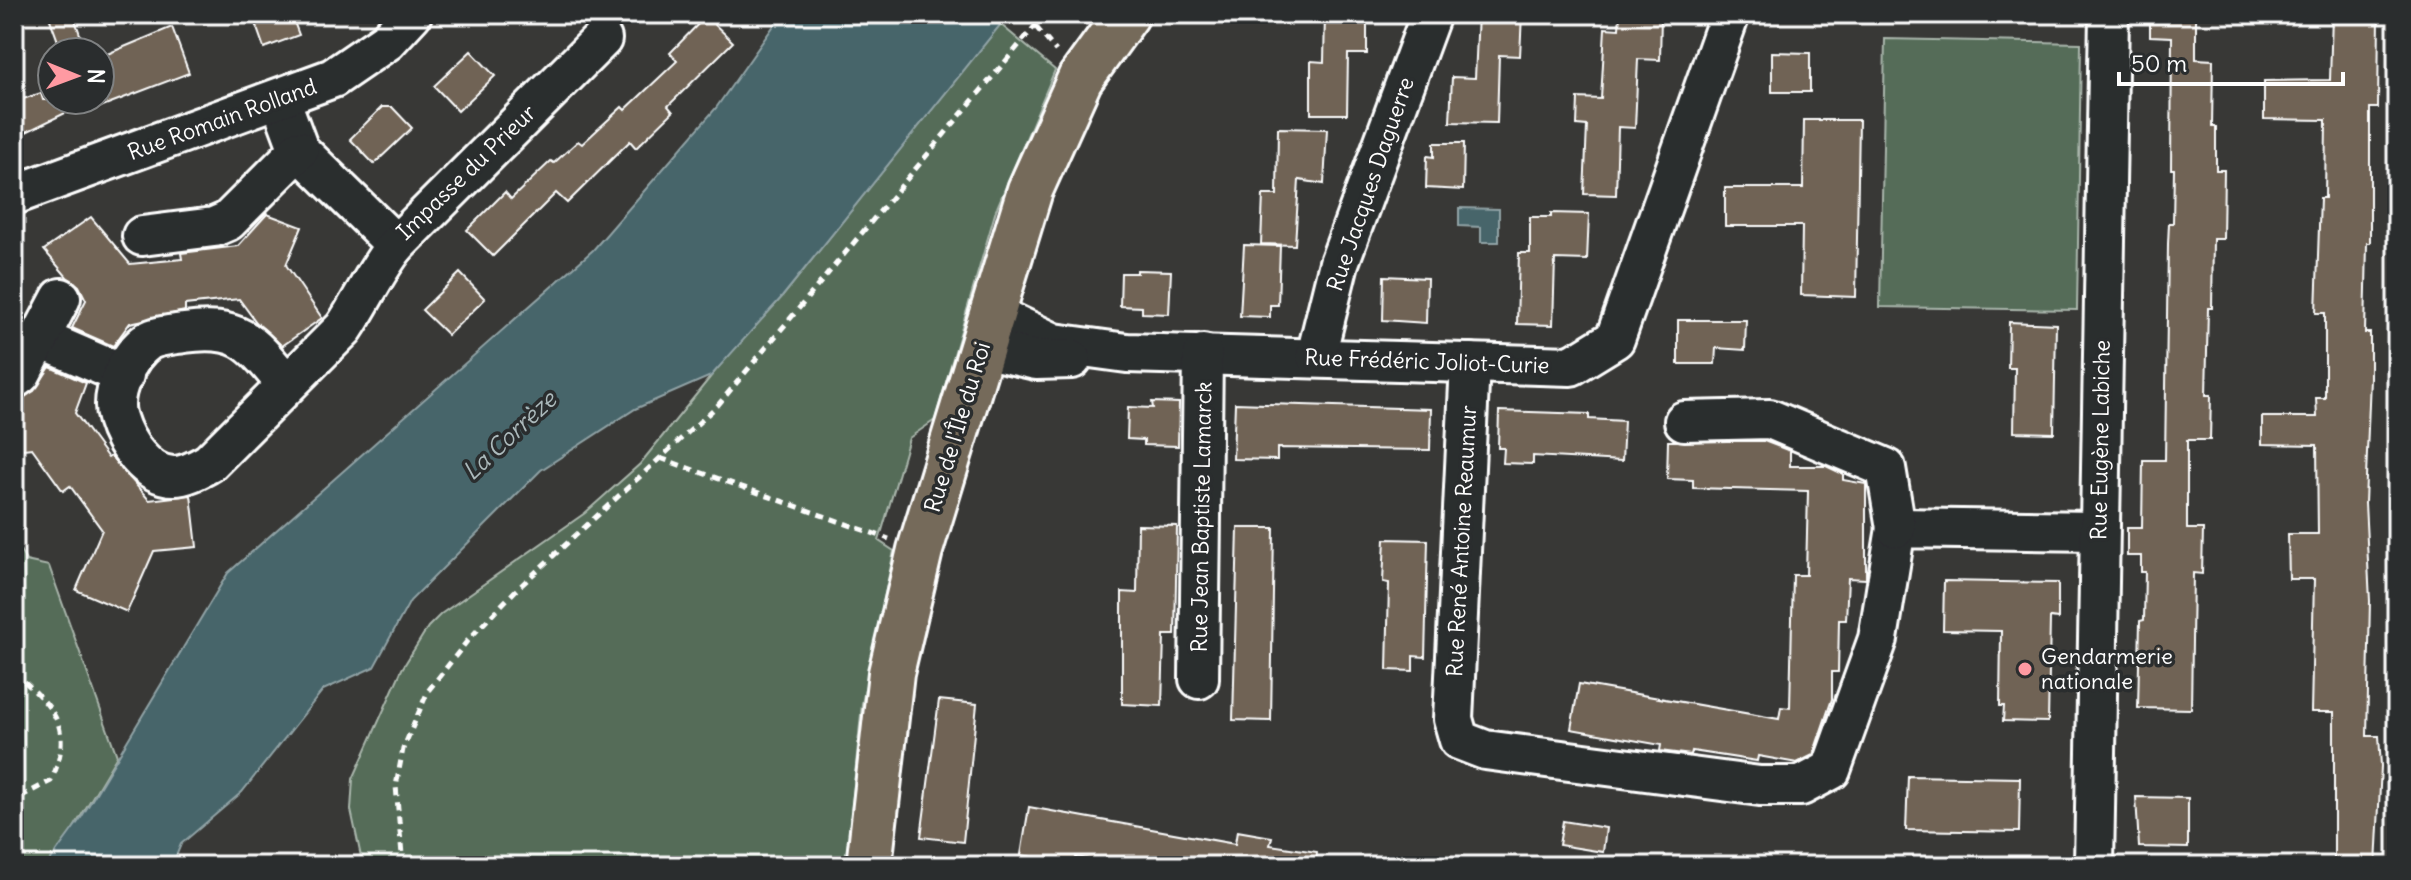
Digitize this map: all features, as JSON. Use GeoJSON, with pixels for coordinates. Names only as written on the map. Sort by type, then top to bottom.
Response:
{"type":"FeatureCollection","features":[{"type":"Feature","properties":{"kind":"main road","name":"Rue de l'Île du Roi"},"geometry":{"type":"LineString","coordinates":[[869,866],[891,673],[920,550],[1030,190],[1080,79],[1127,14]]}},
{"type":"Feature","properties":{"kind":"street","name":"Rue Romain Rolland"},"geometry":{"type":"LineString","coordinates":[[14,195],[333,78],[387,41],[412,14]]}},
{"type":"Feature","properties":{"kind":"street","name":"Rue Jacques Daguerre"},"geometry":{"type":"LineString","coordinates":[[1316,356],[1339,263],[1431,14]]}},
{"type":"Feature","properties":{"kind":"street","name":"Rue Frédéric Joliot-Curie"},"geometry":{"type":"LineString","coordinates":[[987,330],[1127,353],[1316,356],[1571,366],[1615,339],[1730,14]]}},
{"type":"Feature","properties":{"kind":"street","name":"Rue Eugène Labiche"},"geometry":{"type":"LineString","coordinates":[[2094,866],[2109,14]]}},
{"type":"Feature","properties":{"kind":"street","name":"Impasse du Prieur"},"geometry":{"type":"LineString","coordinates":[[280,99],[299,150],[396,245],[602,39]]}},
{"type":"Feature","properties":{"kind":"street"},"geometry":{"type":"LineString","coordinates":[[142,236],[214,227],[228,221],[299,150]]}},
{"type":"Feature","properties":{"kind":"street"},"geometry":{"type":"LineString","coordinates":[[286,384],[254,345],[236,333],[205,330],[148,341],[117,389],[116,416],[142,463],[174,476],[209,463],[344,328],[362,302],[373,274],[396,245]]}},
{"type":"Feature","properties":{"kind":"street"},"geometry":{"type":"LineString","coordinates":[[14,379],[21,374],[61,298]]}},
{"type":"Feature","properties":{"kind":"street"},"geometry":{"type":"LineString","coordinates":[[41,339],[124,375]]}},
{"type":"Feature","properties":{"kind":"street","name":"Rue Jean Baptiste Lamarck"},"geometry":{"type":"LineString","coordinates":[[1199,679],[1203,354]]}},
{"type":"Feature","properties":{"kind":"street","name":"Rue René Antoine Reaumur"},"geometry":{"type":"LineString","coordinates":[[1470,363],[1453,719],[1459,740],[1485,750],[1760,786],[1801,786],[1831,770],[1878,639],[1896,528]]}},
{"type":"Feature","properties":{"kind":"street"},"geometry":{"type":"LineString","coordinates":[[1684,421],[1770,419],[1886,468],[1896,528],[2098,531]]}},
{"type":"Feature","properties":{"kind":"path"},"geometry":{"type":"LineString","coordinates":[[403,866],[396,786],[403,749],[428,691],[468,640],[515,591],[718,405],[1045,14]]}},
{"type":"Feature","properties":{"kind":"path"},"geometry":{"type":"LineString","coordinates":[[660,458],[920,550]]}},
{"type":"Feature","properties":{"kind":"path"},"geometry":{"type":"LineString","coordinates":[[14,672],[55,717],[64,738],[51,781],[14,800]]}},
{"type":"Feature","properties":{"kind":"green space"},"geometry":{"type":"Polygon","coordinates":[[[1000,24],[1055,70],[996,210],[935,420],[909,438],[879,541],[894,551],[862,704],[846,866],[363,866],[351,810],[353,779],[402,669],[428,627],[441,614],[585,513],[640,464],[725,359],[782,297],[1000,24]]]}},
{"type":"Feature","properties":{"kind":"green space"},"geometry":{"type":"Polygon","coordinates":[[[1885,39],[2081,43],[2077,310],[1880,307],[1885,39]]]}},
{"type":"Feature","properties":{"kind":"green space"},"geometry":{"type":"Polygon","coordinates":[[[14,539],[26,561],[49,566],[117,756],[51,866],[14,866],[14,539]]]}},
{"type":"Feature","properties":{"kind":"water","name":"La Corrèze"},"geometry":{"type":"Polygon","coordinates":[[[782,14],[1009,14],[782,297],[711,376],[635,409],[541,470],[410,601],[374,667],[323,690],[242,792],[181,844],[172,866],[46,866],[81,818],[228,573],[593,250],[716,108],[782,14]]]}},
{"type":"Feature","properties":{"kind":"water"},"geometry":{"type":"Polygon","coordinates":[[[1459,208],[1499,209],[1499,242],[1481,242],[1481,227],[1459,226],[1459,208]]]}},
{"type":"Feature","properties":{"kind":"building"},"geometry":{"type":"Polygon","coordinates":[[[48,14],[73,14],[81,36],[56,36],[48,14]]]}},
{"type":"Feature","properties":{"kind":"building"},"geometry":{"type":"Polygon","coordinates":[[[252,14],[291,14],[299,35],[264,48],[252,14]]]}},
{"type":"Feature","properties":{"kind":"building"},"geometry":{"type":"Polygon","coordinates":[[[1325,14],[1367,14],[1367,54],[1348,54],[1347,114],[1311,114],[1311,61],[1324,62],[1325,14]]]}},
{"type":"Feature","properties":{"kind":"building"},"geometry":{"type":"Polygon","coordinates":[[[1478,14],[1522,14],[1520,56],[1499,55],[1497,123],[1450,122],[1452,77],[1475,78],[1478,14]]]}},
{"type":"Feature","properties":{"kind":"building"},"geometry":{"type":"Polygon","coordinates":[[[1620,14],[1661,16],[1660,60],[1638,59],[1635,128],[1618,127],[1616,195],[1584,194],[1587,126],[1577,125],[1578,98],[1601,99],[1605,28],[1619,29],[1620,14]]]}},
{"type":"Feature","properties":{"kind":"building"},"geometry":{"type":"Polygon","coordinates":[[[2150,14],[2196,14],[2196,59],[2213,60],[2212,127],[2216,127],[2216,170],[2224,170],[2223,239],[2213,239],[2212,308],[2208,308],[2206,395],[2211,395],[2210,440],[2187,440],[2187,529],[2203,529],[2202,574],[2193,573],[2191,709],[2138,708],[2140,621],[2144,620],[2145,572],[2141,572],[2141,556],[2127,556],[2127,528],[2142,528],[2143,460],[2165,460],[2168,244],[2169,223],[2173,223],[2174,169],[2171,169],[2172,37],[2150,36],[2150,14]]]}},
{"type":"Feature","properties":{"kind":"building"},"geometry":{"type":"Polygon","coordinates":[[[2332,14],[2379,14],[2378,108],[2370,108],[2370,243],[2367,243],[2365,333],[2370,333],[2365,503],[2370,601],[2367,736],[2379,736],[2381,766],[2376,866],[2334,866],[2334,712],[2311,712],[2314,579],[2289,579],[2288,534],[2318,534],[2317,445],[2262,444],[2262,417],[2317,417],[2316,398],[2325,398],[2325,313],[2316,313],[2320,198],[2325,198],[2326,120],[2264,119],[2264,81],[2330,80],[2332,14]]]}},
{"type":"Feature","properties":{"kind":"building"},"geometry":{"type":"Polygon","coordinates":[[[706,16],[733,42],[668,106],[673,112],[636,148],[630,141],[567,203],[556,193],[493,256],[467,230],[505,192],[511,199],[551,161],[554,163],[578,141],[582,144],[622,107],[625,110],[677,61],[670,53],[706,16]]]}},
{"type":"Feature","properties":{"kind":"building"},"geometry":{"type":"Polygon","coordinates":[[[172,27],[189,73],[116,101],[116,50],[172,27]]]}},
{"type":"Feature","properties":{"kind":"building"},"geometry":{"type":"Polygon","coordinates":[[[471,51],[495,76],[458,111],[434,86],[471,51]]]}},
{"type":"Feature","properties":{"kind":"building"},"geometry":{"type":"Polygon","coordinates":[[[1772,52],[1810,53],[1810,92],[1772,92],[1772,52]]]}},
{"type":"Feature","properties":{"kind":"building"},"geometry":{"type":"Polygon","coordinates":[[[36,95],[36,116],[59,116],[14,138],[14,102],[36,95]]]}},
{"type":"Feature","properties":{"kind":"building"},"geometry":{"type":"Polygon","coordinates":[[[382,107],[392,107],[412,128],[374,164],[350,139],[382,107]]]}},
{"type":"Feature","properties":{"kind":"building"},"geometry":{"type":"Polygon","coordinates":[[[1804,120],[1859,120],[1856,297],[1801,295],[1802,226],[1725,226],[1725,188],[1803,188],[1804,120]]]}},
{"type":"Feature","properties":{"kind":"building"},"geometry":{"type":"Polygon","coordinates":[[[1278,128],[1327,129],[1324,184],[1299,180],[1295,245],[1261,244],[1263,195],[1277,195],[1278,128]]]}},
{"type":"Feature","properties":{"kind":"building"},"geometry":{"type":"Polygon","coordinates":[[[1434,143],[1464,143],[1463,190],[1426,188],[1427,156],[1434,157],[1434,143]]]}},
{"type":"Feature","properties":{"kind":"building"},"geometry":{"type":"Polygon","coordinates":[[[1551,213],[1589,214],[1587,260],[1555,259],[1553,325],[1517,324],[1519,253],[1530,253],[1530,217],[1551,217],[1551,213]]]}},
{"type":"Feature","properties":{"kind":"building"},"geometry":{"type":"Polygon","coordinates":[[[267,214],[302,227],[286,265],[322,318],[282,346],[256,322],[239,299],[185,305],[185,311],[130,323],[113,346],[72,328],[86,300],[79,286],[44,250],[91,217],[130,264],[182,259],[181,253],[238,246],[267,214]]]}},
{"type":"Feature","properties":{"kind":"building"},"geometry":{"type":"Polygon","coordinates":[[[1244,245],[1280,246],[1278,305],[1270,305],[1270,317],[1240,316],[1244,245]]]}},
{"type":"Feature","properties":{"kind":"building"},"geometry":{"type":"Polygon","coordinates":[[[1137,270],[1171,271],[1169,314],[1142,313],[1142,307],[1120,306],[1121,273],[1137,273],[1137,270]]]}},
{"type":"Feature","properties":{"kind":"building"},"geometry":{"type":"Polygon","coordinates":[[[460,273],[485,299],[448,335],[422,310],[460,273]]]}},
{"type":"Feature","properties":{"kind":"building"},"geometry":{"type":"Polygon","coordinates":[[[1384,276],[1427,278],[1426,323],[1383,320],[1384,276]]]}},
{"type":"Feature","properties":{"kind":"building"},"geometry":{"type":"Polygon","coordinates":[[[1678,320],[1746,320],[1745,350],[1716,348],[1715,364],[1678,364],[1678,320]]]}},
{"type":"Feature","properties":{"kind":"building"},"geometry":{"type":"Polygon","coordinates":[[[2009,322],[2056,324],[2054,433],[2014,432],[2015,368],[2008,368],[2009,322]]]}},
{"type":"Feature","properties":{"kind":"building"},"geometry":{"type":"Polygon","coordinates":[[[50,367],[86,383],[75,413],[108,458],[111,456],[149,500],[191,495],[197,547],[154,551],[127,612],[76,590],[102,530],[70,486],[63,491],[32,448],[14,450],[14,401],[34,391],[50,367]]]}},
{"type":"Feature","properties":{"kind":"building"},"geometry":{"type":"Polygon","coordinates":[[[1152,402],[1179,403],[1178,446],[1144,445],[1144,440],[1127,439],[1128,407],[1153,408],[1152,402]]]}},
{"type":"Feature","properties":{"kind":"building"},"geometry":{"type":"Polygon","coordinates":[[[1235,403],[1431,409],[1430,450],[1277,448],[1277,460],[1233,459],[1235,403]]]}},
{"type":"Feature","properties":{"kind":"building"},"geometry":{"type":"Polygon","coordinates":[[[1499,411],[1589,414],[1589,419],[1624,421],[1622,461],[1533,456],[1533,464],[1503,463],[1504,448],[1498,448],[1499,411]]]}},
{"type":"Feature","properties":{"kind":"building"},"geometry":{"type":"Polygon","coordinates":[[[1668,441],[1764,441],[1790,451],[1790,466],[1826,466],[1843,474],[1843,480],[1866,484],[1866,579],[1848,578],[1846,620],[1839,620],[1838,672],[1832,672],[1832,699],[1813,755],[1797,763],[1758,756],[1757,761],[1692,751],[1691,755],[1660,751],[1661,745],[1571,729],[1579,684],[1779,719],[1781,707],[1790,708],[1793,575],[1806,575],[1808,491],[1693,488],[1693,480],[1667,479],[1668,441]]]}},
{"type":"Feature","properties":{"kind":"building"},"geometry":{"type":"Polygon","coordinates":[[[1138,525],[1177,526],[1175,635],[1164,635],[1162,706],[1122,704],[1122,592],[1137,593],[1138,525]]]}},
{"type":"Feature","properties":{"kind":"building"},"geometry":{"type":"Polygon","coordinates":[[[1238,528],[1274,528],[1271,721],[1233,720],[1238,528]]]}},
{"type":"Feature","properties":{"kind":"building"},"geometry":{"type":"Polygon","coordinates":[[[1385,539],[1428,540],[1425,657],[1413,656],[1413,671],[1387,670],[1389,583],[1383,582],[1385,539]]]}},
{"type":"Feature","properties":{"kind":"building","name":"Gendarmerie nationale"},"geometry":{"type":"Polygon","coordinates":[[[1944,581],[2058,583],[2058,619],[2050,618],[2048,722],[2003,721],[2004,706],[2000,706],[2001,631],[1943,630],[1944,581]]]}},
{"type":"Feature","properties":{"kind":"building"},"geometry":{"type":"Polygon","coordinates":[[[939,700],[977,704],[963,842],[921,837],[939,700]]]}},
{"type":"Feature","properties":{"kind":"building"},"geometry":{"type":"Polygon","coordinates":[[[1908,776],[2020,778],[2019,832],[1906,830],[1908,776]]]}},
{"type":"Feature","properties":{"kind":"building"},"geometry":{"type":"Polygon","coordinates":[[[2136,797],[2188,798],[2188,848],[2139,847],[2136,797]]]}},
{"type":"Feature","properties":{"kind":"building"},"geometry":{"type":"Polygon","coordinates":[[[1029,807],[1235,844],[1237,831],[1272,837],[1270,845],[1317,852],[1316,866],[1131,866],[1076,857],[1075,864],[1021,855],[1029,807]]]}},
{"type":"Feature","properties":{"kind":"building"},"geometry":{"type":"Polygon","coordinates":[[[1563,821],[1606,828],[1603,852],[1559,845],[1563,821]]]}},
{"type":"Feature","properties":{"kind":"place","name":"Gendarmerie nationale"},"geometry":{"type":"Point","coordinates":[2025,669]}}]}
